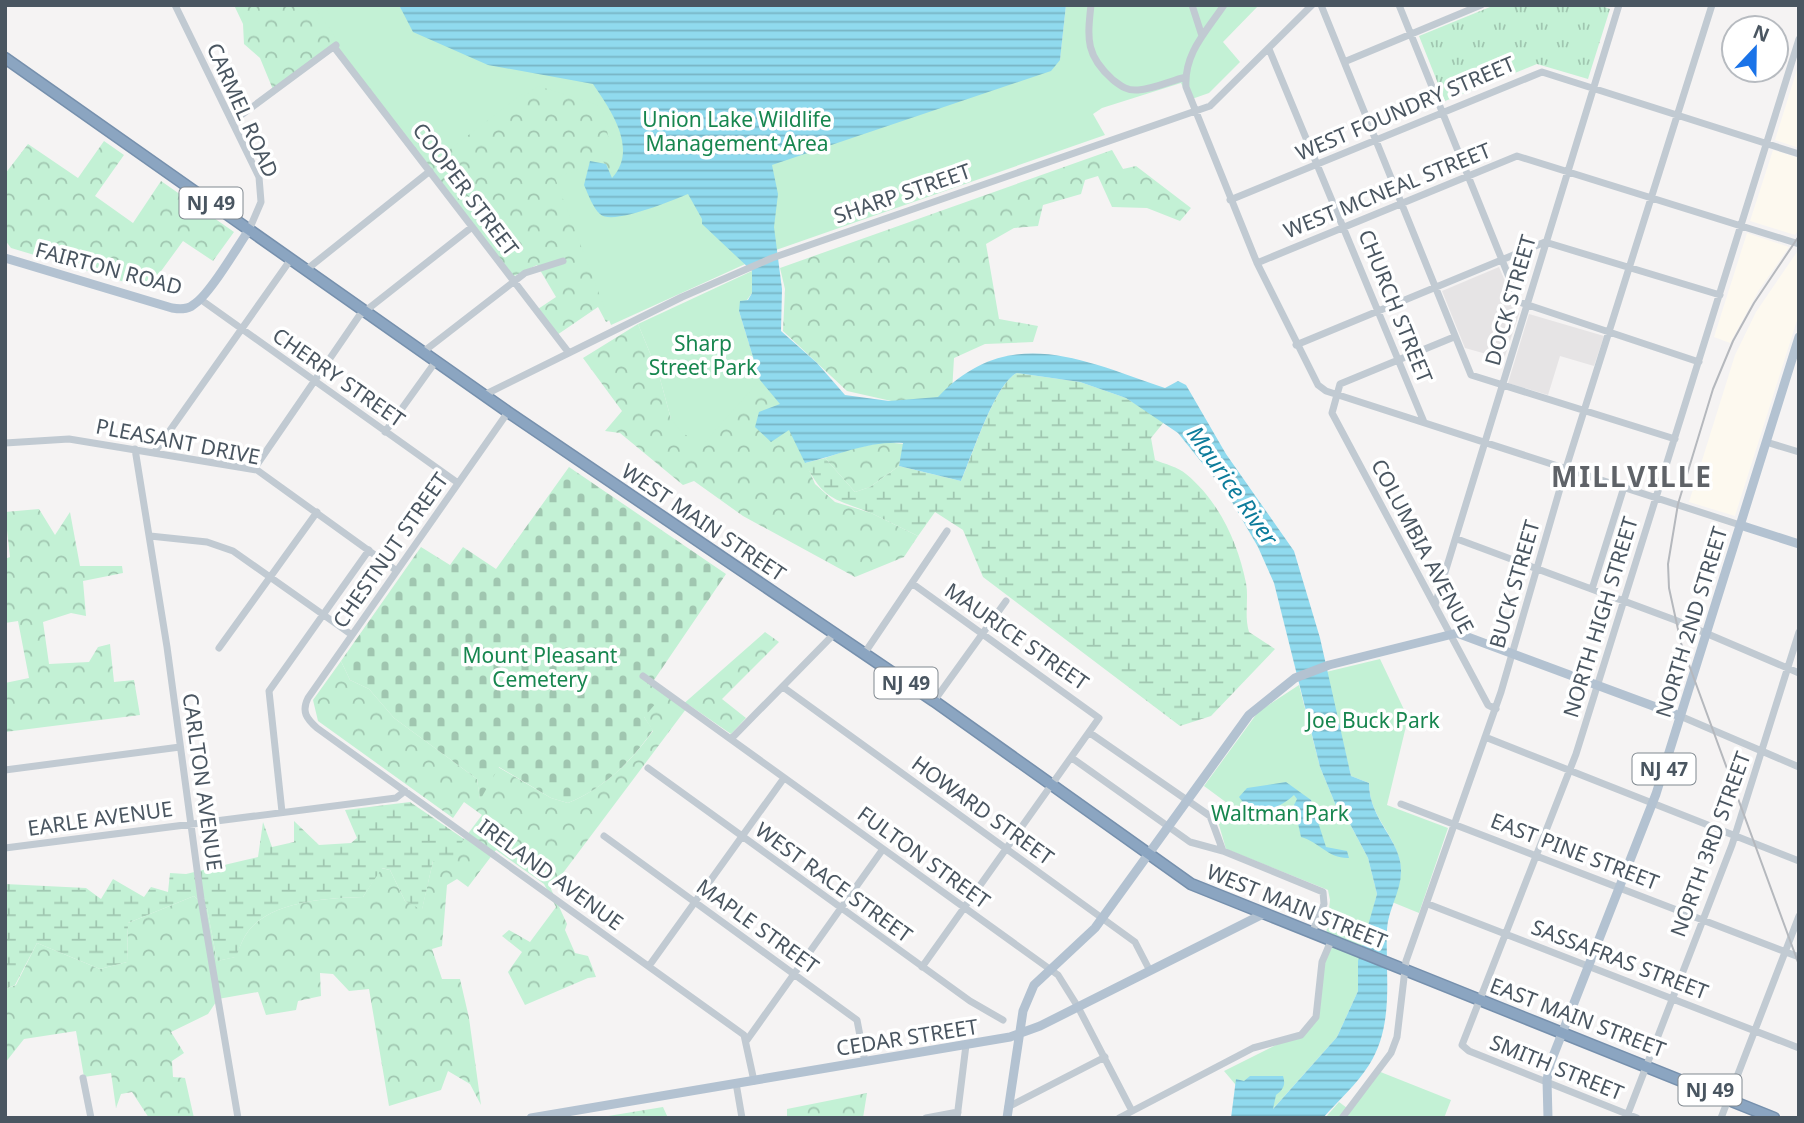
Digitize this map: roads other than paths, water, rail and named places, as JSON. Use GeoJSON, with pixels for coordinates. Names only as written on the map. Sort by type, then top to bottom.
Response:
{"type":"FeatureCollection","features":[{"type":"Feature","properties":{"kind":"highway","name":"WEST MAIN STREET"},"geometry":{"type":"LineString","coordinates":[[5,58],[508,412],[934,701],[1198,888],[1400,968]]}},
{"type":"Feature","properties":{"kind":"highway","name":"EAST MAIN STREET"},"geometry":{"type":"LineString","coordinates":[[1400,968],[1729,1097],[1774,1118]]}},
{"type":"Feature","properties":{"kind":"main road"},"geometry":{"type":"LineString","coordinates":[[200,299],[249,230]]}},
{"type":"Feature","properties":{"kind":"main road","name":"FAIRTON ROAD"},"geometry":{"type":"LineString","coordinates":[[5,258],[177,309],[190,307],[200,299]]}},
{"type":"Feature","properties":{"kind":"main road","name":"NORTH 2ND STREET"},"geometry":{"type":"LineString","coordinates":[[1563,1032],[1653,803],[1766,442],[1796,358],[1799,337]]}},
{"type":"Feature","properties":{"kind":"main road"},"geometry":{"type":"LineString","coordinates":[[1740,525],[1799,544]]}},
{"type":"Feature","properties":{"kind":"main road"},"geometry":{"type":"LineString","coordinates":[[1007,1118],[1019,1034],[1031,992],[1049,968],[1083,942],[1102,919],[1249,715],[1295,678],[1329,665],[1458,633],[1680,716]]}},
{"type":"Feature","properties":{"kind":"main road","name":"CEDAR STREET"},"geometry":{"type":"LineString","coordinates":[[531,1118],[566,1115],[1019,1034],[1263,914]]}},
{"type":"Feature","properties":{"kind":"main road","name":"NJ 47"},"geometry":{"type":"LineString","coordinates":[[1548,1118],[1547,1082],[1563,1032]]}},
{"type":"Feature","properties":{"kind":"street","name":"CARMEL ROAD"},"geometry":{"type":"LineString","coordinates":[[176,5],[261,190],[260,208],[249,230]]}},
{"type":"Feature","properties":{"kind":"street"},"geometry":{"type":"LineString","coordinates":[[1091,5],[1088,30],[1094,60],[1118,84],[1127,90],[1137,90],[1186,77]]}},
{"type":"Feature","properties":{"kind":"street"},"geometry":{"type":"LineString","coordinates":[[1192,5],[1202,36]]}},
{"type":"Feature","properties":{"kind":"street"},"geometry":{"type":"LineString","coordinates":[[1224,5],[1192,51],[1186,77],[1195,111],[1230,200],[1257,263],[1315,381],[1326,391],[1740,525]]}},
{"type":"Feature","properties":{"kind":"street","name":"SHARP STREET"},"geometry":{"type":"LineString","coordinates":[[484,395],[772,258],[1215,103],[1312,5]]}},
{"type":"Feature","properties":{"kind":"street"},"geometry":{"type":"LineString","coordinates":[[1321,5],[1434,289],[1466,365],[1474,377],[1675,439]]}},
{"type":"Feature","properties":{"kind":"street"},"geometry":{"type":"LineString","coordinates":[[1399,5],[1517,300],[1526,307],[1699,362]]}},
{"type":"Feature","properties":{"kind":"street"},"geometry":{"type":"LineString","coordinates":[[1344,62],[1480,5]]}},
{"type":"Feature","properties":{"kind":"street","name":"DOCK STREET"},"geometry":{"type":"LineString","coordinates":[[1436,605],[1618,5]]}},
{"type":"Feature","properties":{"kind":"street","name":"BUCK STREET"},"geometry":{"type":"LineString","coordinates":[[1342,1118],[1394,1048],[1400,968],[1428,904],[1496,709],[1566,468],[1712,5]]}},
{"type":"Feature","properties":{"kind":"street","name":"NORTH HIGH STREET"},"geometry":{"type":"LineString","coordinates":[[1464,1049],[1462,1043],[1570,771],[1799,39]]}},
{"type":"Feature","properties":{"kind":"street","name":"COOPER STREET"},"geometry":{"type":"LineString","coordinates":[[232,122],[335,46],[569,353]]}},
{"type":"Feature","properties":{"kind":"street","name":"CHURCH STREET"},"geometry":{"type":"LineString","coordinates":[[1269,49],[1319,164],[1423,422]]}},
{"type":"Feature","properties":{"kind":"street","name":"WEST FOUNDRY STREET"},"geometry":{"type":"LineString","coordinates":[[1230,200],[1537,73],[1799,154]]}},
{"type":"Feature","properties":{"kind":"street","name":"WEST MCNEAL STREET"},"geometry":{"type":"LineString","coordinates":[[1257,263],[1517,156],[1799,244]]}},
{"type":"Feature","properties":{"kind":"street"},"geometry":{"type":"LineString","coordinates":[[306,270],[430,172]]}},
{"type":"Feature","properties":{"kind":"street"},"geometry":{"type":"LineString","coordinates":[[254,469],[313,381],[365,311],[472,227]]}},
{"type":"Feature","properties":{"kind":"street"},"geometry":{"type":"LineString","coordinates":[[1296,345],[1545,242],[1720,295]]}},
{"type":"Feature","properties":{"kind":"street"},"geometry":{"type":"LineString","coordinates":[[154,453],[291,259]]}},
{"type":"Feature","properties":{"kind":"street"},"geometry":{"type":"LineString","coordinates":[[423,352],[527,272],[563,261]]}},
{"type":"Feature","properties":{"kind":"street","name":"CHERRY STREET"},"geometry":{"type":"LineString","coordinates":[[200,299],[458,483]]}},
{"type":"Feature","properties":{"kind":"street"},"geometry":{"type":"LineString","coordinates":[[1336,394],[1338,386],[1343,382],[1454,337]]}},
{"type":"Feature","properties":{"kind":"street"},"geometry":{"type":"LineString","coordinates":[[385,432],[436,361]]}},
{"type":"Feature","properties":{"kind":"street","name":"COLUMBIA AVENUE"},"geometry":{"type":"LineString","coordinates":[[1336,394],[1332,411],[1336,422],[1488,705],[1496,709]]}},
{"type":"Feature","properties":{"kind":"street","name":"CHESTNUT STREET"},"geometry":{"type":"LineString","coordinates":[[304,710],[308,698],[508,412]]}},
{"type":"Feature","properties":{"kind":"street","name":"PLEASANT DRIVE"},"geometry":{"type":"LineString","coordinates":[[5,443],[69,439],[254,469],[397,571]]}},
{"type":"Feature","properties":{"kind":"street"},"geometry":{"type":"LineString","coordinates":[[1766,442],[1799,452]]}},
{"type":"Feature","properties":{"kind":"street","name":"CARLTON AVENUE"},"geometry":{"type":"LineString","coordinates":[[135,450],[150,536],[190,823],[238,1118]]}},
{"type":"Feature","properties":{"kind":"street"},"geometry":{"type":"LineString","coordinates":[[1592,589],[1624,487]]}},
{"type":"Feature","properties":{"kind":"street"},"geometry":{"type":"LineString","coordinates":[[219,648],[317,513]]}},
{"type":"Feature","properties":{"kind":"street"},"geometry":{"type":"LineString","coordinates":[[864,654],[947,531]]}},
{"type":"Feature","properties":{"kind":"street"},"geometry":{"type":"LineString","coordinates":[[150,536],[214,543],[233,551],[352,635]]}},
{"type":"Feature","properties":{"kind":"street"},"geometry":{"type":"LineString","coordinates":[[1457,539],[1707,632],[1799,673]]}},
{"type":"Feature","properties":{"kind":"street"},"geometry":{"type":"LineString","coordinates":[[282,812],[268,696],[276,680],[369,550]]}},
{"type":"Feature","properties":{"kind":"street","name":"MAURICE STREET"},"geometry":{"type":"LineString","coordinates":[[913,584],[1099,718],[1090,733]]}},
{"type":"Feature","properties":{"kind":"street"},"geometry":{"type":"LineString","coordinates":[[934,701],[1006,601]]}},
{"type":"Feature","properties":{"kind":"street","name":"NORTH 3RD STREET"},"geometry":{"type":"LineString","coordinates":[[1627,1116],[1735,836],[1799,632]]}},
{"type":"Feature","properties":{"kind":"street"},"geometry":{"type":"LineString","coordinates":[[731,739],[834,634]]}},
{"type":"Feature","properties":{"kind":"street","name":"FULTON STREET"},"geometry":{"type":"LineString","coordinates":[[643,677],[1061,978],[1132,1111]]}},
{"type":"Feature","properties":{"kind":"street","name":"HOWARD STREET"},"geometry":{"type":"LineString","coordinates":[[783,687],[1135,942],[1150,971]]}},
{"type":"Feature","properties":{"kind":"street","name":"IRELAND AVENUE"},"geometry":{"type":"LineString","coordinates":[[304,710],[317,728],[740,1031],[747,1040]]}},
{"type":"Feature","properties":{"kind":"street"},"geometry":{"type":"LineString","coordinates":[[1680,716],[1799,767]]}},
{"type":"Feature","properties":{"kind":"street"},"geometry":{"type":"LineString","coordinates":[[922,967],[1090,733],[1212,819],[1223,851]]}},
{"type":"Feature","properties":{"kind":"street"},"geometry":{"type":"LineString","coordinates":[[1485,737],[1799,861]]}},
{"type":"Feature","properties":{"kind":"street"},"geometry":{"type":"LineString","coordinates":[[5,770],[180,747]]}},
{"type":"Feature","properties":{"kind":"street"},"geometry":{"type":"LineString","coordinates":[[1072,758],[1190,842],[1223,851],[1324,892],[1324,904],[1312,933]]}},
{"type":"Feature","properties":{"kind":"street","name":"WEST RACE STREET"},"geometry":{"type":"LineString","coordinates":[[648,768],[991,1016],[1003,1020]]}},
{"type":"Feature","properties":{"kind":"street"},"geometry":{"type":"LineString","coordinates":[[649,966],[784,778]]}},
{"type":"Feature","properties":{"kind":"street","name":"EARLE AVENUE"},"geometry":{"type":"LineString","coordinates":[[5,848],[396,798],[405,791]]}},
{"type":"Feature","properties":{"kind":"street","name":"EAST PINE STREET"},"geometry":{"type":"LineString","coordinates":[[1401,804],[1799,957]]}},
{"type":"Feature","properties":{"kind":"street","name":"MAPLE STREET"},"geometry":{"type":"LineString","coordinates":[[604,836],[857,1020],[865,1062]]}},
{"type":"Feature","properties":{"kind":"street"},"geometry":{"type":"LineString","coordinates":[[754,1080],[747,1040],[883,849]]}},
{"type":"Feature","properties":{"kind":"street","name":"SASSAFRAS STREET"},"geometry":{"type":"LineString","coordinates":[[1428,904],[1799,1048]]}},
{"type":"Feature","properties":{"kind":"street"},"geometry":{"type":"LineString","coordinates":[[1721,1118],[1799,916]]}},
{"type":"Feature","properties":{"kind":"street"},"geometry":{"type":"LineString","coordinates":[[1119,1118],[1247,1051],[1301,1035],[1316,1017],[1322,962],[1331,941]]}},
{"type":"Feature","properties":{"kind":"street"},"geometry":{"type":"LineString","coordinates":[[926,1118],[958,1115],[967,1045]]}},
{"type":"Feature","properties":{"kind":"street","name":"SMITH STREET"},"geometry":{"type":"LineString","coordinates":[[1464,1049],[1637,1118]]}},
{"type":"Feature","properties":{"kind":"street"},"geometry":{"type":"LineString","coordinates":[[1008,1107],[1105,1057]]}},
{"type":"Feature","properties":{"kind":"street"},"geometry":{"type":"LineString","coordinates":[[83,1078],[91,1118]]}},
{"type":"Feature","properties":{"kind":"street"},"geometry":{"type":"LineString","coordinates":[[736,1083],[742,1118]]}},
{"type":"Feature","properties":{"kind":"water","name":"Maurice River"},"geometry":{"type":"Polygon","coordinates":[[[399,5],[1066,5],[1060,60],[1051,71],[772,165],[778,194],[774,227],[782,289],[781,331],[817,363],[845,395],[889,401],[938,397],[965,374],[992,360],[1019,354],[1047,354],[1075,359],[1165,388],[1178,381],[1186,385],[1226,454],[1294,551],[1320,638],[1351,776],[1369,783],[1374,808],[1400,861],[1400,879],[1387,929],[1387,999],[1382,1033],[1369,1065],[1323,1118],[1231,1118],[1236,1079],[1244,1081],[1250,1076],[1283,1076],[1283,1087],[1276,1095],[1273,1109],[1337,1037],[1358,991],[1358,961],[1377,894],[1368,858],[1350,824],[1339,813],[1320,767],[1274,583],[1258,547],[1228,495],[1178,433],[1126,398],[1080,382],[1017,373],[1009,379],[993,405],[961,481],[899,466],[903,443],[866,446],[805,463],[789,430],[771,442],[755,427],[759,412],[780,404],[760,380],[739,311],[740,301],[748,300],[752,293],[752,271],[702,224],[702,219],[688,194],[643,211],[617,217],[600,214],[593,205],[584,185],[590,161],[606,164],[612,178],[620,167],[623,155],[614,117],[593,84],[488,65],[413,32],[399,5]]]}},
{"type":"Feature","properties":{"kind":"water"},"geometry":{"type":"Polygon","coordinates":[[[1286,782],[1311,800],[1326,847],[1347,851],[1349,858],[1336,856],[1301,837],[1294,805],[1297,799],[1294,795],[1266,810],[1252,808],[1239,797],[1247,788],[1286,782]]]}},
{"type":"Feature","properties":{"kind":"railway"},"geometry":{"type":"LineString","coordinates":[[1799,236],[1754,303],[1733,341],[1713,389],[1678,504],[1668,564],[1669,588],[1681,643],[1799,965]]}},
{"type":"Feature","properties":{"kind":"district","name":"MILLVILLE"},"geometry":{"type":"Point","coordinates":[1632,476]}},
{"type":"Feature","properties":{"kind":"park label","name":"Union Lake Wildlife Management Area"},"geometry":{"type":"Point","coordinates":[737,131]}},
{"type":"Feature","properties":{"kind":"park label","name":"Sharp Street Park"},"geometry":{"type":"Point","coordinates":[703,355]}},
{"type":"Feature","properties":{"kind":"park label","name":"Mount Pleasant Cemetery"},"geometry":{"type":"Point","coordinates":[540,667]}},
{"type":"Feature","properties":{"kind":"park label","name":"Joe Buck Park"},"geometry":{"type":"Point","coordinates":[1373,720]}},
{"type":"Feature","properties":{"kind":"park label","name":"Waltman Park"},"geometry":{"type":"Point","coordinates":[1280,813]}}]}
